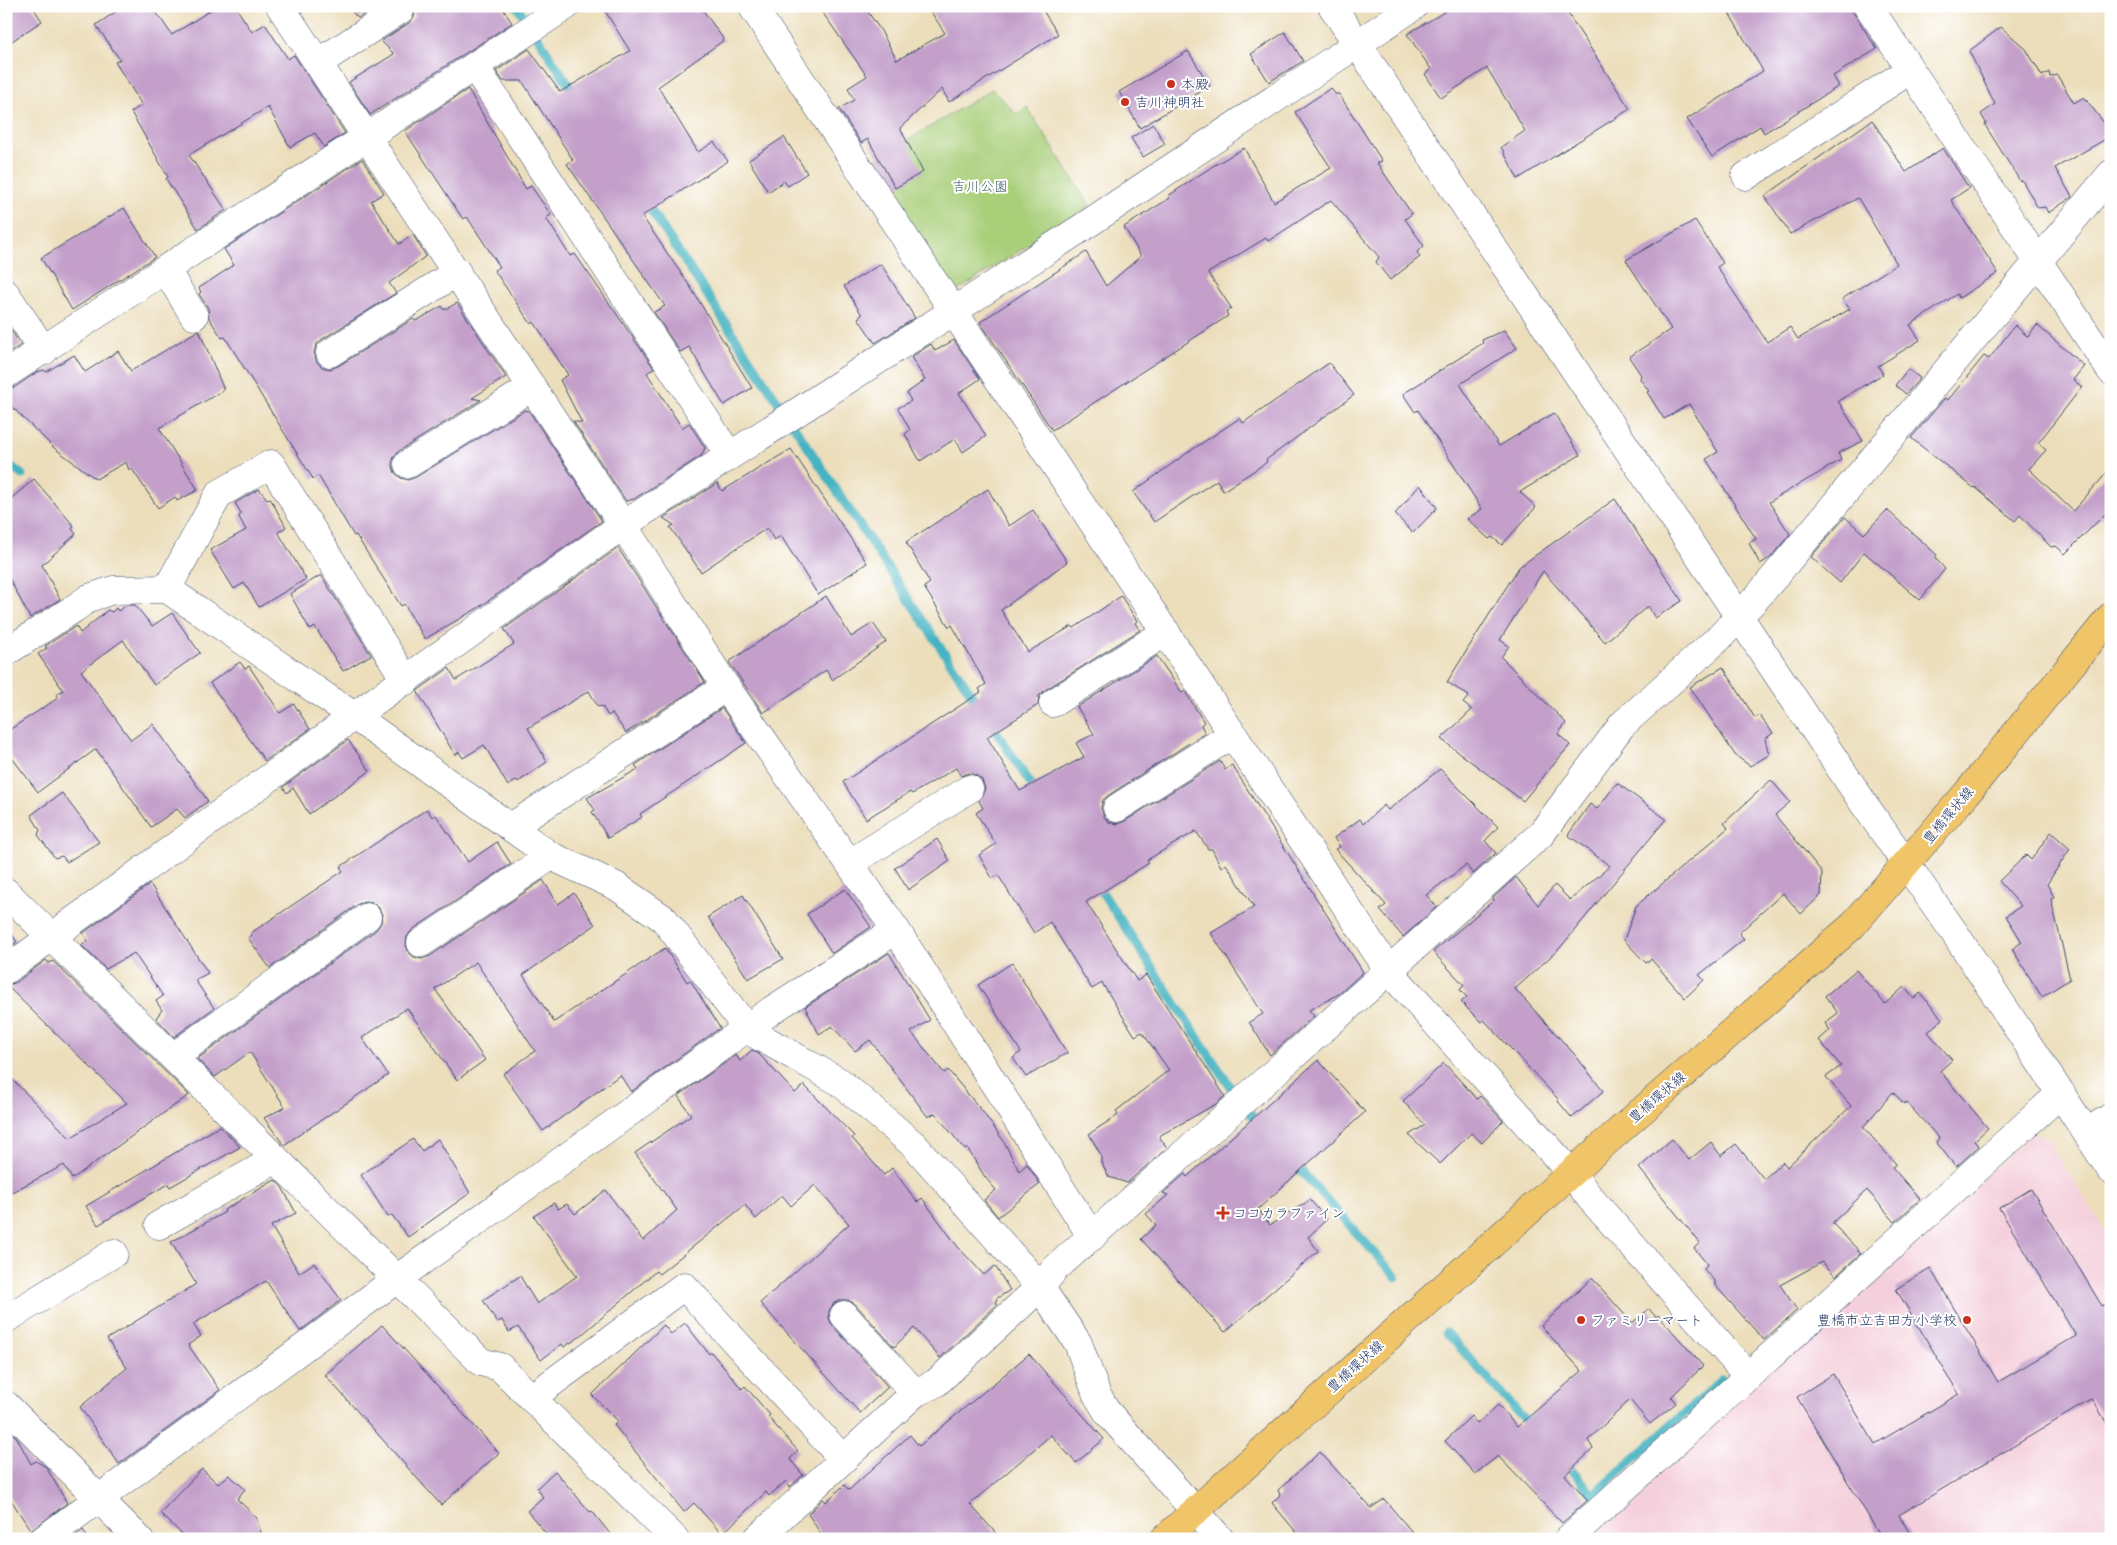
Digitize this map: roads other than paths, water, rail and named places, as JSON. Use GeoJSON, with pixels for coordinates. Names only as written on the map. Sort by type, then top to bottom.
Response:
{"type":"FeatureCollection","features":[{"type":"Feature","properties":{"kind":"main road","name":"豊橋環状線"},"geometry":{"type":"LineString","coordinates":[[1164,1539],[1571,1173],[1851,926],[1906,864],[2111,616]]}},
{"type":"Feature","properties":{"kind":"street"},"geometry":{"type":"LineString","coordinates":[[280,6],[623,525],[726,687],[896,930],[1092,1237]]}},
{"type":"Feature","properties":{"kind":"street"},"geometry":{"type":"LineString","coordinates":[[6,374],[44,351],[566,6]]}},
{"type":"Feature","properties":{"kind":"street"},"geometry":{"type":"LineString","coordinates":[[752,6],[952,312],[1389,971],[1571,1173],[1591,1199],[1748,1376]]}},
{"type":"Feature","properties":{"kind":"street"},"geometry":{"type":"LineString","coordinates":[[1332,6],[1864,804],[2061,1092],[2111,1170]]}},
{"type":"Feature","properties":{"kind":"street"},"geometry":{"type":"LineString","coordinates":[[6,970],[354,716],[406,681],[623,525],[1080,229],[1414,6]]}},
{"type":"Feature","properties":{"kind":"street"},"geometry":{"type":"LineString","coordinates":[[1868,6],[2111,371]]}},
{"type":"Feature","properties":{"kind":"street"},"geometry":{"type":"LineString","coordinates":[[318,63],[400,10]]}},
{"type":"Feature","properties":{"kind":"street"},"geometry":{"type":"LineString","coordinates":[[475,67],[729,455]]}},
{"type":"Feature","properties":{"kind":"street"},"geometry":{"type":"LineString","coordinates":[[1746,176],[1910,70]]}},
{"type":"Feature","properties":{"kind":"street"},"geometry":{"type":"LineString","coordinates":[[757,1539],[915,1393],[936,1383],[1040,1287],[1056,1268],[1541,834],[1622,726],[1740,616],[2111,174]]}},
{"type":"Feature","properties":{"kind":"street"},"geometry":{"type":"LineString","coordinates":[[166,270],[194,316]]}},
{"type":"Feature","properties":{"kind":"street"},"geometry":{"type":"LineString","coordinates":[[330,353],[457,272]]}},
{"type":"Feature","properties":{"kind":"street"},"geometry":{"type":"LineString","coordinates":[[6,294],[44,351]]}},
{"type":"Feature","properties":{"kind":"street"},"geometry":{"type":"LineString","coordinates":[[408,464],[532,387]]}},
{"type":"Feature","properties":{"kind":"street"},"geometry":{"type":"LineString","coordinates":[[166,589],[219,494],[271,464],[406,681]]}},
{"type":"Feature","properties":{"kind":"street"},"geometry":{"type":"LineString","coordinates":[[6,652],[89,598],[113,590],[166,589],[354,716],[551,856],[616,886],[664,919],[748,1030],[840,1082],[914,1145],[1040,1287],[1078,1343],[1097,1396],[1108,1413],[1220,1539]]}},
{"type":"Feature","properties":{"kind":"street"},"geometry":{"type":"LineString","coordinates":[[1053,703],[1166,632]]}},
{"type":"Feature","properties":{"kind":"street"},"geometry":{"type":"LineString","coordinates":[[511,827],[726,687]]}},
{"type":"Feature","properties":{"kind":"street"},"geometry":{"type":"LineString","coordinates":[[1118,808],[1233,734]]}},
{"type":"Feature","properties":{"kind":"street"},"geometry":{"type":"LineString","coordinates":[[850,863],[969,789]]}},
{"type":"Feature","properties":{"kind":"street"},"geometry":{"type":"LineString","coordinates":[[421,943],[551,856]]}},
{"type":"Feature","properties":{"kind":"street"},"geometry":{"type":"LineString","coordinates":[[6,892],[481,1362],[500,1367],[675,1539]]}},
{"type":"Feature","properties":{"kind":"street"},"geometry":{"type":"LineString","coordinates":[[173,1056],[367,917]]}},
{"type":"Feature","properties":{"kind":"street"},"geometry":{"type":"LineString","coordinates":[[44,1539],[398,1278],[748,1030],[772,1010],[896,930]]}},
{"type":"Feature","properties":{"kind":"street"},"geometry":{"type":"LineString","coordinates":[[1568,1539],[2061,1092]]}},
{"type":"Feature","properties":{"kind":"street"},"geometry":{"type":"LineString","coordinates":[[2087,1132],[2111,1117]]}},
{"type":"Feature","properties":{"kind":"street"},"geometry":{"type":"LineString","coordinates":[[159,1225],[276,1159]]}},
{"type":"Feature","properties":{"kind":"street"},"geometry":{"type":"LineString","coordinates":[[6,1319],[114,1253]]}},
{"type":"Feature","properties":{"kind":"street"},"geometry":{"type":"LineString","coordinates":[[531,1398],[684,1286],[843,1459]]}},
{"type":"Feature","properties":{"kind":"street"},"geometry":{"type":"LineString","coordinates":[[844,1315],[915,1393]]}},
{"type":"Feature","properties":{"kind":"street"},"geometry":{"type":"LineString","coordinates":[[9,1411],[139,1539]]}},
{"type":"Feature","properties":{"kind":"waterway"},"geometry":{"type":"LineString","coordinates":[[517,6],[576,96]]}},
{"type":"Feature","properties":{"kind":"waterway"},"geometry":{"type":"LineString","coordinates":[[645,201],[980,707]]}},
{"type":"Feature","properties":{"kind":"waterway"},"geometry":{"type":"LineString","coordinates":[[6,462],[22,475]]}},
{"type":"Feature","properties":{"kind":"waterway"},"geometry":{"type":"LineString","coordinates":[[990,722],[1038,795]]}},
{"type":"Feature","properties":{"kind":"waterway"},"geometry":{"type":"LineString","coordinates":[[1096,883],[1235,1094],[1261,1127]]}},
{"type":"Feature","properties":{"kind":"waterway"},"geometry":{"type":"LineString","coordinates":[[1293,1162],[1396,1277]]}},
{"type":"Feature","properties":{"kind":"waterway"},"geometry":{"type":"LineString","coordinates":[[1446,1332],[1533,1429]]}},
{"type":"Feature","properties":{"kind":"waterway"},"geometry":{"type":"LineString","coordinates":[[1564,1462],[1593,1495],[1722,1380]]}},
{"type":"Feature","properties":{"kind":"place","name":"本殿"},"geometry":{"type":"Point","coordinates":[1171,84]}},
{"type":"Feature","properties":{"kind":"place","name":"吉川神明社"},"geometry":{"type":"Point","coordinates":[1125,102]}},
{"type":"Feature","properties":{"kind":"place","name":"ココカラファイン"},"geometry":{"type":"Point","coordinates":[1223,1213]}},
{"type":"Feature","properties":{"kind":"place","name":"ファミリーマート"},"geometry":{"type":"Point","coordinates":[1581,1320]}},
{"type":"Feature","properties":{"kind":"place","name":"豊橋市立吉田方小学校"},"geometry":{"type":"Point","coordinates":[1967,1320]}},
{"type":"Feature","properties":{"kind":"park label","name":"吉川公園"},"geometry":{"type":"Point","coordinates":[980,186]}}]}
